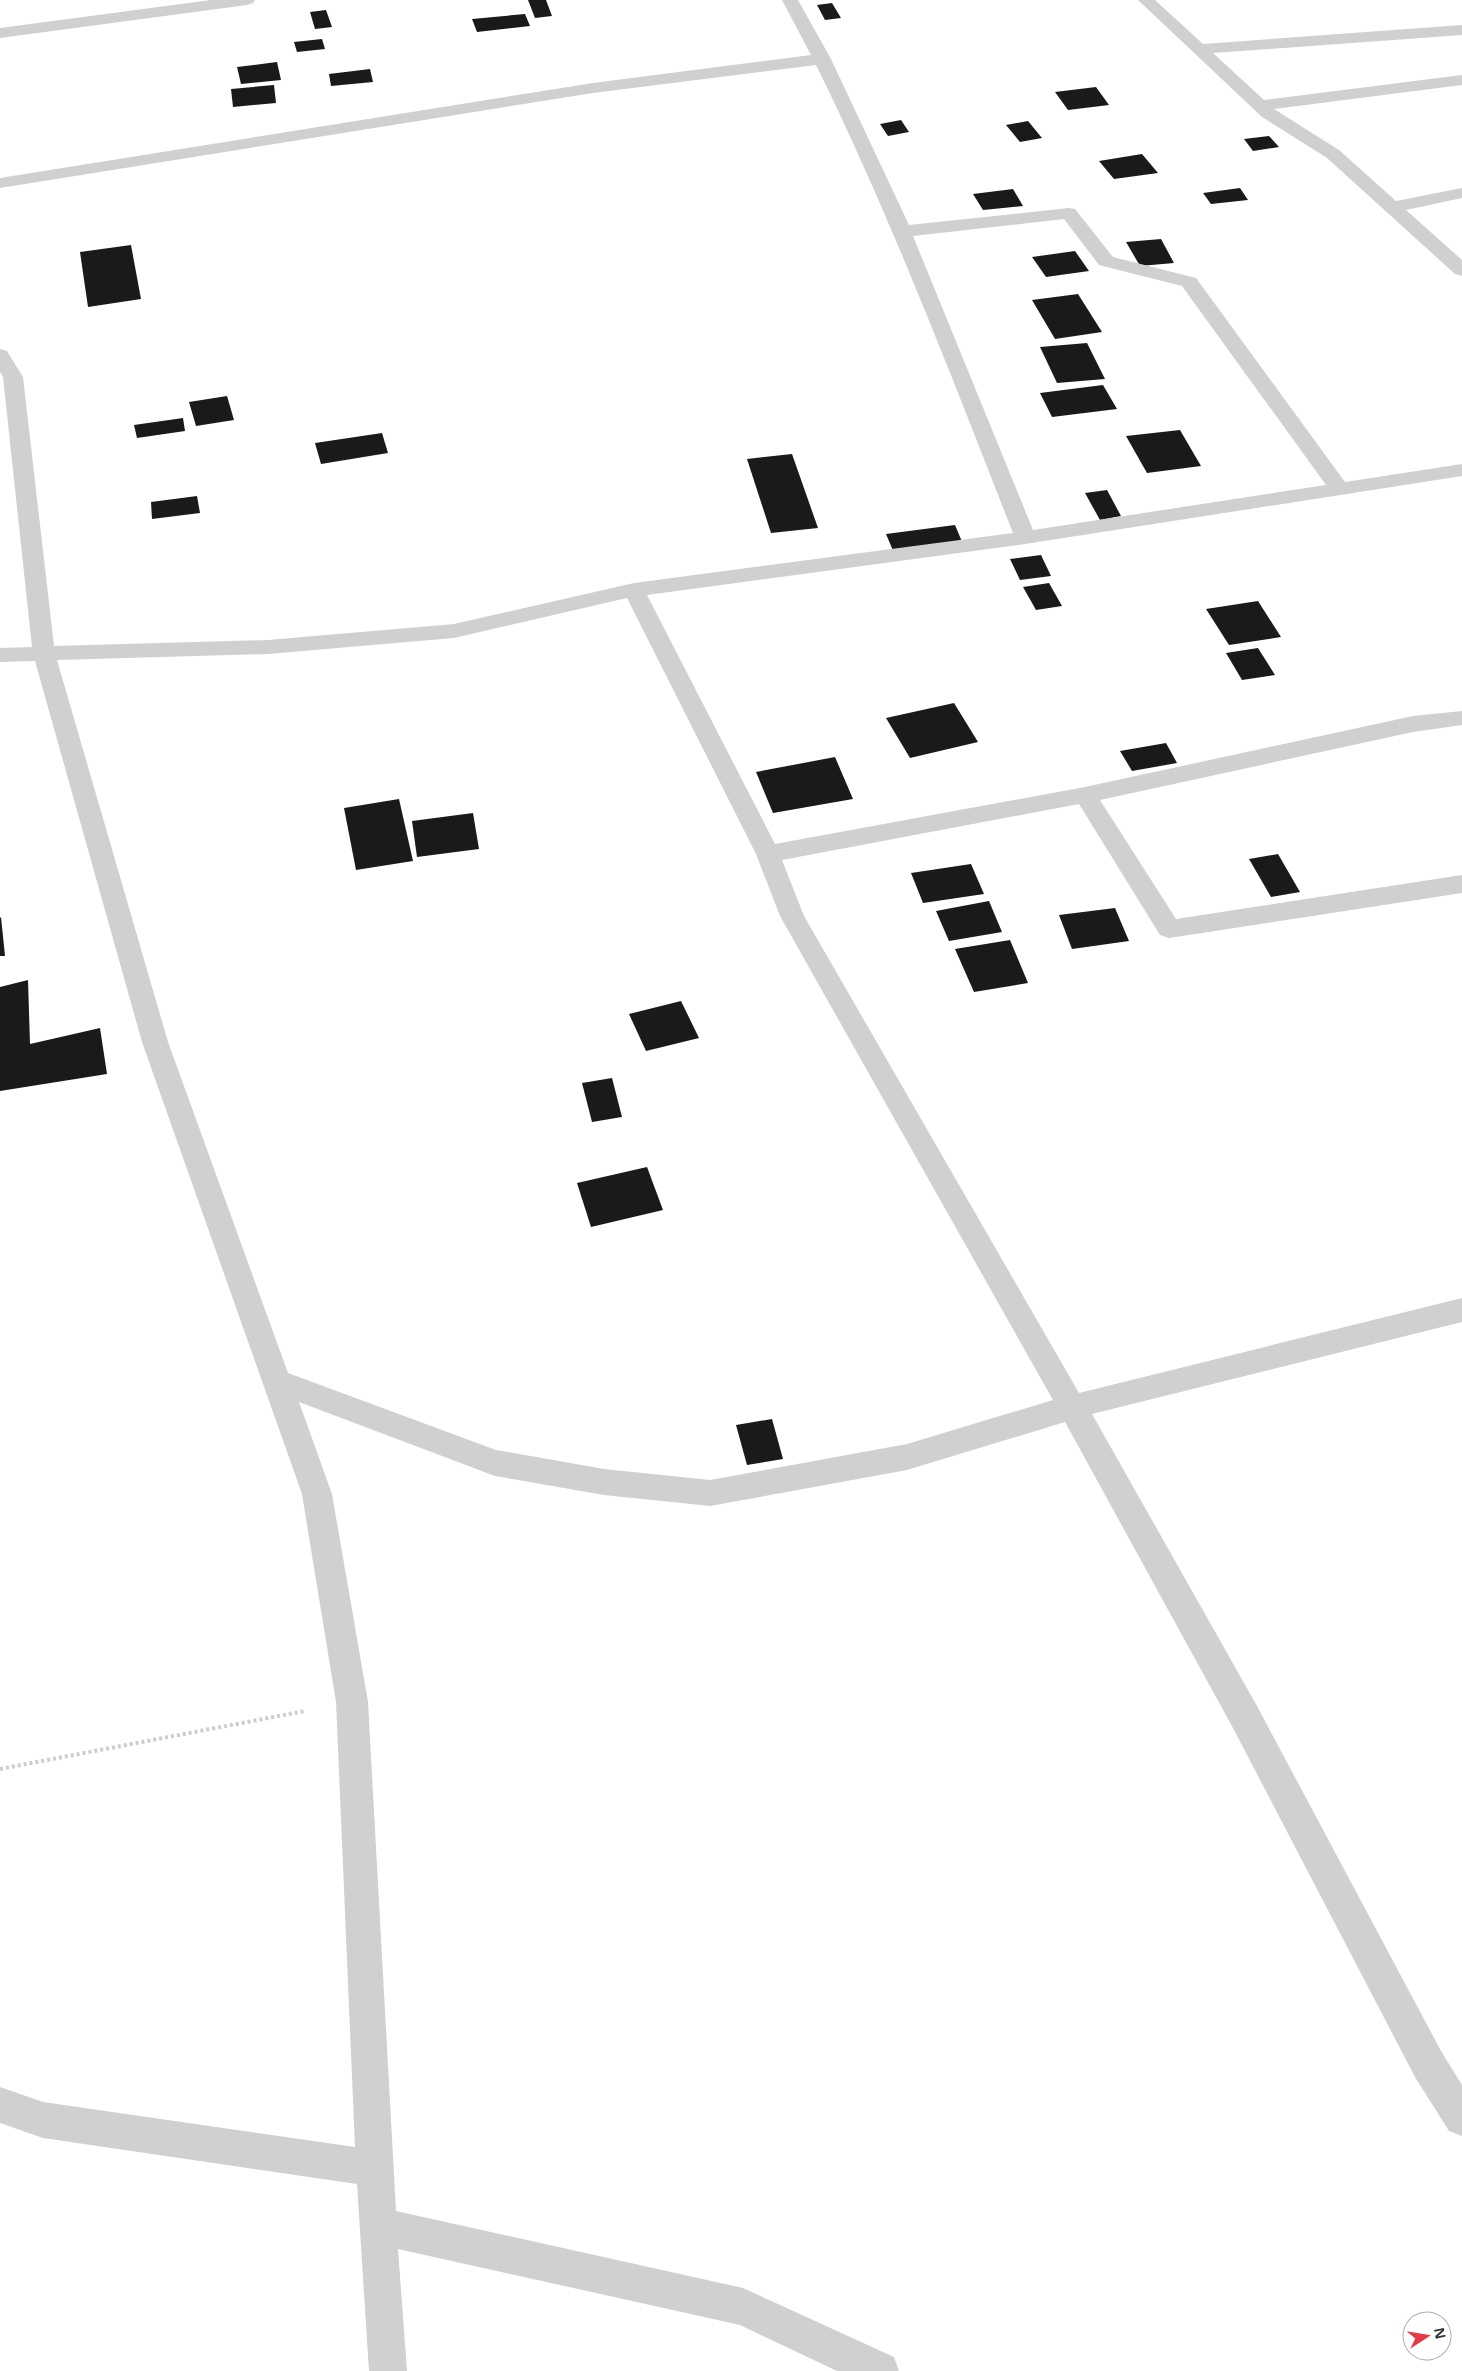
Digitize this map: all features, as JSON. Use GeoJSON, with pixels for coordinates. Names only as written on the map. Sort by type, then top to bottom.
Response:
{"type":"FeatureCollection","features":[{"type":"Feature","properties":{"kind":"street"},"geometry":{"type":"LineString","coordinates":[[0,32],[248,0]]}},
{"type":"Feature","properties":{"kind":"street"},"geometry":{"type":"LineString","coordinates":[[790,0],[823,59],[904,231],[1025,538]]}},
{"type":"Feature","properties":{"kind":"street"},"geometry":{"type":"LineString","coordinates":[[1146,0],[1268,113],[1333,154],[1462,270]]}},
{"type":"Feature","properties":{"kind":"street"},"geometry":{"type":"LineString","coordinates":[[1198,49],[1462,30]]}},
{"type":"Feature","properties":{"kind":"street"},"geometry":{"type":"LineString","coordinates":[[0,183],[594,88],[823,59]]}},
{"type":"Feature","properties":{"kind":"street"},"geometry":{"type":"LineString","coordinates":[[1260,106],[1462,80]]}},
{"type":"Feature","properties":{"kind":"street"},"geometry":{"type":"LineString","coordinates":[[1392,207],[1462,194]]}},
{"type":"Feature","properties":{"kind":"street"},"geometry":{"type":"LineString","coordinates":[[904,231],[1070,213],[1106,261],[1189,282],[1339,489]]}},
{"type":"Feature","properties":{"kind":"street"},"geometry":{"type":"LineString","coordinates":[[0,355],[13,378],[44,654],[155,1042],[317,1494],[352,1702],[374,2168],[388,2371]]}},
{"type":"Feature","properties":{"kind":"street"},"geometry":{"type":"LineString","coordinates":[[0,655],[268,647],[454,631],[634,590],[1025,538],[1462,470]]}},
{"type":"Feature","properties":{"kind":"street"},"geometry":{"type":"LineString","coordinates":[[634,590],[768,854],[792,916],[1072,1407],[1245,1717],[1428,2064],[1462,2118]]}},
{"type":"Feature","properties":{"kind":"street"},"geometry":{"type":"LineString","coordinates":[[768,854],[1085,795],[1413,724],[1462,718]]}},
{"type":"Feature","properties":{"kind":"street"},"geometry":{"type":"LineString","coordinates":[[1085,795],[1169,929],[1462,884]]}},
{"type":"Feature","properties":{"kind":"street"},"geometry":{"type":"LineString","coordinates":[[276,1380],[495,1463],[604,1482],[710,1493],[906,1457],[1072,1407],[1462,1310]]}},
{"type":"Feature","properties":{"kind":"street"},"geometry":{"type":"LineString","coordinates":[[0,2104],[43,2120],[374,2168]]}},
{"type":"Feature","properties":{"kind":"street"},"geometry":{"type":"LineString","coordinates":[[378,2226],[743,2307],[880,2371]]}},
{"type":"Feature","properties":{"kind":"path"},"geometry":{"type":"LineString","coordinates":[[0,1769],[352,1702]]}},
{"type":"Feature","properties":{"kind":"building"},"geometry":{"type":"Polygon","coordinates":[[[528,0],[546,0],[552,16],[535,18],[528,0]]]}},
{"type":"Feature","properties":{"kind":"building"},"geometry":{"type":"Polygon","coordinates":[[[832,3],[841,18],[825,20],[817,5],[832,3]]]}},
{"type":"Feature","properties":{"kind":"building"},"geometry":{"type":"Polygon","coordinates":[[[326,10],[332,27],[315,29],[310,12],[326,10]]]}},
{"type":"Feature","properties":{"kind":"building"},"geometry":{"type":"Polygon","coordinates":[[[525,14],[530,26],[477,32],[472,19],[525,14]]]}},
{"type":"Feature","properties":{"kind":"building"},"geometry":{"type":"Polygon","coordinates":[[[322,39],[325,49],[297,52],[294,42],[322,39]]]}},
{"type":"Feature","properties":{"kind":"building"},"geometry":{"type":"Polygon","coordinates":[[[277,62],[281,80],[241,84],[237,67],[277,62]]]}},
{"type":"Feature","properties":{"kind":"building"},"geometry":{"type":"Polygon","coordinates":[[[370,69],[373,82],[331,86],[329,74],[370,69]]]}},
{"type":"Feature","properties":{"kind":"building"},"geometry":{"type":"Polygon","coordinates":[[[274,85],[276,103],[233,107],[231,89],[274,85]]]}},
{"type":"Feature","properties":{"kind":"building"},"geometry":{"type":"Polygon","coordinates":[[[1096,87],[1109,105],[1068,110],[1055,92],[1096,87]]]}},
{"type":"Feature","properties":{"kind":"building"},"geometry":{"type":"Polygon","coordinates":[[[901,120],[909,132],[888,136],[880,124],[901,120]]]}},
{"type":"Feature","properties":{"kind":"building"},"geometry":{"type":"Polygon","coordinates":[[[1028,121],[1042,138],[1020,142],[1006,125],[1028,121]]]}},
{"type":"Feature","properties":{"kind":"building"},"geometry":{"type":"Polygon","coordinates":[[[1269,136],[1279,147],[1253,151],[1244,139],[1269,136]]]}},
{"type":"Feature","properties":{"kind":"building"},"geometry":{"type":"Polygon","coordinates":[[[1142,154],[1158,173],[1114,179],[1099,161],[1142,154]]]}},
{"type":"Feature","properties":{"kind":"building"},"geometry":{"type":"Polygon","coordinates":[[[1240,188],[1248,200],[1211,204],[1203,193],[1240,188]]]}},
{"type":"Feature","properties":{"kind":"building"},"geometry":{"type":"Polygon","coordinates":[[[1013,189],[1023,206],[983,210],[973,194],[1013,189]]]}},
{"type":"Feature","properties":{"kind":"building"},"geometry":{"type":"Polygon","coordinates":[[[1161,239],[1174,263],[1140,266],[1126,242],[1161,239]]]}},
{"type":"Feature","properties":{"kind":"building"},"geometry":{"type":"Polygon","coordinates":[[[131,245],[141,299],[88,307],[80,252],[131,245]]]}},
{"type":"Feature","properties":{"kind":"building"},"geometry":{"type":"Polygon","coordinates":[[[1075,251],[1089,271],[1046,277],[1032,257],[1075,251]]]}},
{"type":"Feature","properties":{"kind":"building"},"geometry":{"type":"Polygon","coordinates":[[[1078,294],[1102,332],[1055,339],[1032,300],[1078,294]]]}},
{"type":"Feature","properties":{"kind":"building"},"geometry":{"type":"Polygon","coordinates":[[[1087,343],[1105,379],[1057,383],[1040,347],[1087,343]]]}},
{"type":"Feature","properties":{"kind":"building"},"geometry":{"type":"Polygon","coordinates":[[[1103,385],[1117,409],[1052,417],[1040,393],[1103,385]]]}},
{"type":"Feature","properties":{"kind":"building"},"geometry":{"type":"Polygon","coordinates":[[[227,396],[234,420],[196,426],[189,402],[227,396]]]}},
{"type":"Feature","properties":{"kind":"building"},"geometry":{"type":"Polygon","coordinates":[[[183,418],[185,431],[137,438],[134,425],[183,418]]]}},
{"type":"Feature","properties":{"kind":"building"},"geometry":{"type":"Polygon","coordinates":[[[1180,430],[1201,466],[1147,473],[1126,436],[1180,430]]]}},
{"type":"Feature","properties":{"kind":"building"},"geometry":{"type":"Polygon","coordinates":[[[382,433],[388,453],[321,464],[315,443],[382,433]]]}},
{"type":"Feature","properties":{"kind":"building"},"geometry":{"type":"Polygon","coordinates":[[[792,454],[818,528],[771,533],[747,459],[792,454]]]}},
{"type":"Feature","properties":{"kind":"building"},"geometry":{"type":"Polygon","coordinates":[[[1107,490],[1121,516],[1100,520],[1085,493],[1107,490]]]}},
{"type":"Feature","properties":{"kind":"building"},"geometry":{"type":"Polygon","coordinates":[[[197,496],[200,513],[152,519],[151,502],[197,496]]]}},
{"type":"Feature","properties":{"kind":"building"},"geometry":{"type":"Polygon","coordinates":[[[955,525],[963,544],[894,553],[886,534],[955,525]]]}},
{"type":"Feature","properties":{"kind":"building"},"geometry":{"type":"Polygon","coordinates":[[[1041,555],[1051,576],[1020,580],[1010,559],[1041,555]]]}},
{"type":"Feature","properties":{"kind":"building"},"geometry":{"type":"Polygon","coordinates":[[[1049,583],[1062,606],[1036,610],[1023,587],[1049,583]]]}},
{"type":"Feature","properties":{"kind":"building"},"geometry":{"type":"Polygon","coordinates":[[[1258,601],[1281,637],[1229,645],[1206,609],[1258,601]]]}},
{"type":"Feature","properties":{"kind":"building"},"geometry":{"type":"Polygon","coordinates":[[[1258,648],[1275,675],[1242,680],[1226,653],[1258,648]]]}},
{"type":"Feature","properties":{"kind":"building"},"geometry":{"type":"Polygon","coordinates":[[[954,703],[978,742],[910,758],[886,718],[954,703]]]}},
{"type":"Feature","properties":{"kind":"building"},"geometry":{"type":"Polygon","coordinates":[[[1166,743],[1177,763],[1132,771],[1120,751],[1166,743]]]}},
{"type":"Feature","properties":{"kind":"building"},"geometry":{"type":"Polygon","coordinates":[[[835,757],[853,799],[773,813],[756,772],[835,757]]]}},
{"type":"Feature","properties":{"kind":"building"},"geometry":{"type":"Polygon","coordinates":[[[399,799],[413,861],[356,870],[344,808],[399,799]]]}},
{"type":"Feature","properties":{"kind":"building"},"geometry":{"type":"Polygon","coordinates":[[[473,813],[479,849],[417,857],[412,821],[473,813]]]}},
{"type":"Feature","properties":{"kind":"building"},"geometry":{"type":"Polygon","coordinates":[[[1278,854],[1300,892],[1271,897],[1249,859],[1278,854]]]}},
{"type":"Feature","properties":{"kind":"building"},"geometry":{"type":"Polygon","coordinates":[[[971,864],[984,894],[923,903],[911,873],[971,864]]]}},
{"type":"Feature","properties":{"kind":"building"},"geometry":{"type":"Polygon","coordinates":[[[989,901],[1002,932],[949,941],[936,911],[989,901]]]}},
{"type":"Feature","properties":{"kind":"building"},"geometry":{"type":"Polygon","coordinates":[[[1115,908],[1129,941],[1072,949],[1059,915],[1115,908]]]}},
{"type":"Feature","properties":{"kind":"building"},"geometry":{"type":"Polygon","coordinates":[[[1,917],[5,956],[0,956],[1,917]]]}},
{"type":"Feature","properties":{"kind":"building"},"geometry":{"type":"Polygon","coordinates":[[[1010,940],[1028,983],[974,992],[955,949],[1010,940]]]}},
{"type":"Feature","properties":{"kind":"building"},"geometry":{"type":"Polygon","coordinates":[[[28,980],[30,1044],[100,1028],[107,1074],[0,1091],[0,987],[28,980]]]}},
{"type":"Feature","properties":{"kind":"building"},"geometry":{"type":"Polygon","coordinates":[[[681,1001],[699,1038],[646,1051],[629,1014],[681,1001]]]}},
{"type":"Feature","properties":{"kind":"building"},"geometry":{"type":"Polygon","coordinates":[[[612,1078],[622,1117],[592,1122],[582,1083],[612,1078]]]}},
{"type":"Feature","properties":{"kind":"building"},"geometry":{"type":"Polygon","coordinates":[[[647,1167],[663,1210],[591,1227],[577,1183],[647,1167]]]}},
{"type":"Feature","properties":{"kind":"building"},"geometry":{"type":"Polygon","coordinates":[[[772,1419],[783,1459],[747,1465],[736,1425],[772,1419]]]}}]}
